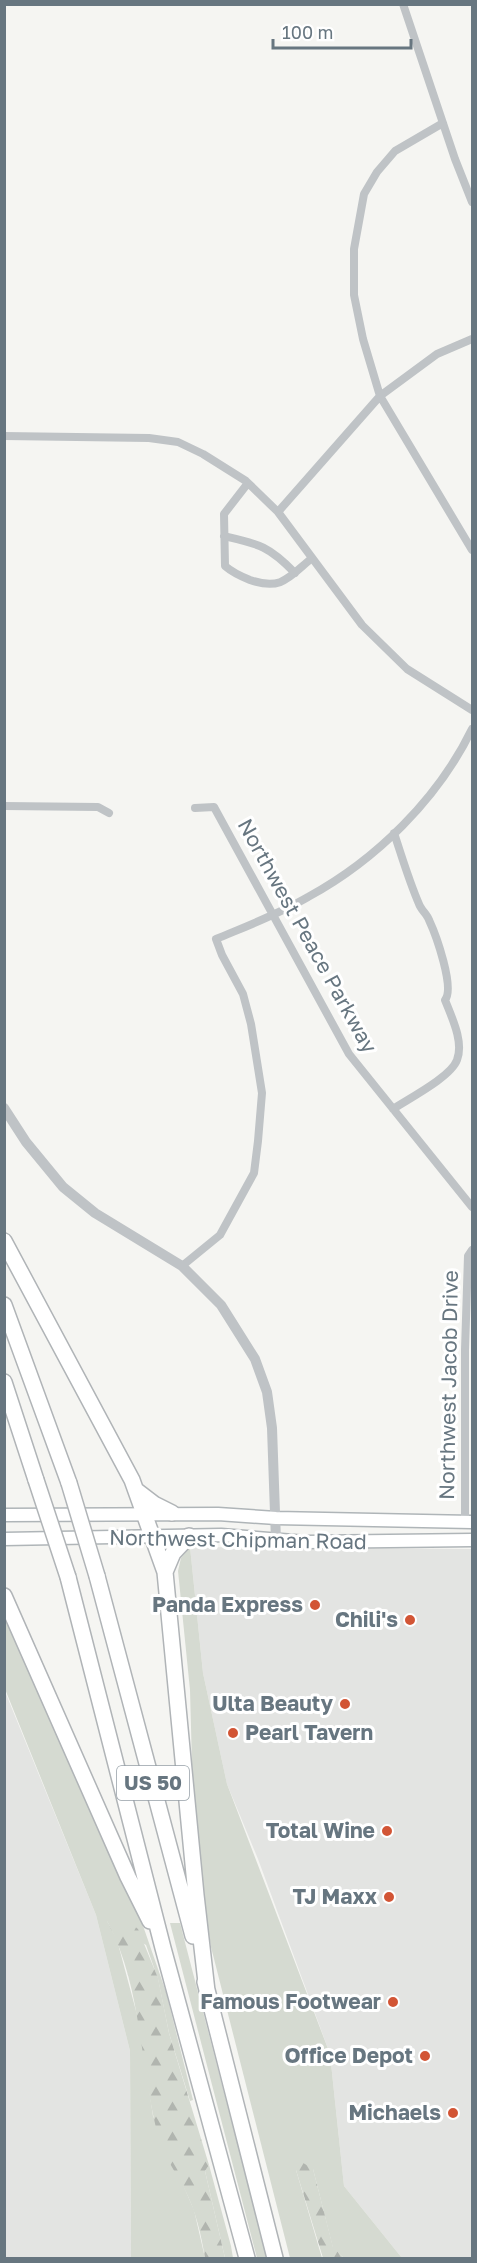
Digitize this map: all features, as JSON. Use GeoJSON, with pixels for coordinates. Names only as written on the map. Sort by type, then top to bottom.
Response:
{"type":"FeatureCollection","features":[{"type":"Feature","properties":{"kind":"highway"},"geometry":{"type":"LineString","coordinates":[[4,1241],[136,1490],[165,1572],[207,1990]]}},
{"type":"Feature","properties":{"kind":"highway","name":"US 50"},"geometry":{"type":"LineString","coordinates":[[4,1305],[69,1483],[97,1576],[207,1990],[275,2259]]}},
{"type":"Feature","properties":{"kind":"highway","name":"US 50"},"geometry":{"type":"LineString","coordinates":[[4,1382],[68,1577],[163,1948],[247,2259]]}},
{"type":"Feature","properties":{"kind":"highway"},"geometry":{"type":"LineString","coordinates":[[136,1490],[154,1504],[172,1513]]}},
{"type":"Feature","properties":{"kind":"highway"},"geometry":{"type":"LineString","coordinates":[[165,1572],[173,1553],[189,1536]]}},
{"type":"Feature","properties":{"kind":"highway"},"geometry":{"type":"LineString","coordinates":[[4,1596],[128,1877],[163,1948]]}},
{"type":"Feature","properties":{"kind":"main road","name":"Northwest Chipman Road"},"geometry":{"type":"LineString","coordinates":[[4,1515],[172,1513],[276,1518],[469,1522]]}},
{"type":"Feature","properties":{"kind":"main road"},"geometry":{"type":"LineString","coordinates":[[431,1541],[456,1532],[469,1522]]}},
{"type":"Feature","properties":{"kind":"main road","name":"Northwest Chipman Road"},"geometry":{"type":"LineString","coordinates":[[4,1539],[221,1535],[276,1541],[472,1540]]}},
{"type":"Feature","properties":{"kind":"street"},"geometry":{"type":"LineString","coordinates":[[403,4],[472,202]]}},
{"type":"Feature","properties":{"kind":"street"},"geometry":{"type":"LineString","coordinates":[[443,123],[395,151],[377,172],[364,194],[354,249],[354,294],[363,339],[380,396],[472,550]]}},
{"type":"Feature","properties":{"kind":"street"},"geometry":{"type":"LineString","coordinates":[[278,512],[380,396],[437,354],[472,339]]}},
{"type":"Feature","properties":{"kind":"street"},"geometry":{"type":"LineString","coordinates":[[4,436],[149,438],[178,442],[203,454],[248,483],[278,512],[362,625],[407,669],[472,710]]}},
{"type":"Feature","properties":{"kind":"street"},"geometry":{"type":"LineString","coordinates":[[248,483],[224,514],[225,566],[233,573],[266,585],[276,585],[295,573],[312,558]]}},
{"type":"Feature","properties":{"kind":"street"},"geometry":{"type":"LineString","coordinates":[[224,536],[259,544],[275,553],[295,573]]}},
{"type":"Feature","properties":{"kind":"street"},"geometry":{"type":"LineString","coordinates":[[182,1266],[220,1235],[254,1173],[258,1141],[262,1093],[251,1024],[243,994],[216,939],[273,915],[310,896],[359,864],[422,806],[452,765],[472,729]]}},
{"type":"Feature","properties":{"kind":"street"},"geometry":{"type":"LineString","coordinates":[[4,806],[98,807],[109,813]]}},
{"type":"Feature","properties":{"kind":"street","name":"Northwest Peace Parkway"},"geometry":{"type":"LineString","coordinates":[[195,808],[214,807],[349,1054],[472,1207]]}},
{"type":"Feature","properties":{"kind":"street"},"geometry":{"type":"LineString","coordinates":[[393,1109],[444,1075],[456,1063],[459,1052],[455,1026],[445,1000],[449,996],[449,985],[438,946],[429,918],[420,907],[394,833]]}},
{"type":"Feature","properties":{"kind":"street"},"geometry":{"type":"LineString","coordinates":[[4,1108],[26,1142],[63,1187],[95,1213],[182,1266],[220,1305],[255,1359],[267,1392],[272,1428],[276,1541]]}},
{"type":"Feature","properties":{"kind":"street","name":"Northwest Jacob Drive"},"geometry":{"type":"LineString","coordinates":[[469,1522],[468,1256],[472,1250]]}},
{"type":"Feature","properties":{"kind":"shaded area"},"geometry":{"type":"Polygon","coordinates":[[[190,1547],[472,1549],[472,2258],[402,2258],[344,2186],[330,2054],[258,1859],[227,1784],[203,1673],[190,1547]]]}},
{"type":"Feature","properties":{"kind":"shaded area"},"geometry":{"type":"Polygon","coordinates":[[[4,1689],[96,1915],[130,2051],[131,2258],[5,2258],[4,1689]]]}},
{"type":"Feature","properties":{"kind":"green space"},"geometry":{"type":"Polygon","coordinates":[[[190,1547],[203,1673],[227,1784],[330,2054],[344,2186],[402,2258],[344,2258],[333,2248],[313,2169],[296,2170],[322,2258],[290,2258],[211,1947],[202,1890],[193,1801],[190,1690],[178,1571],[181,1558],[190,1547]]]}},
{"type":"Feature","properties":{"kind":"green space"},"geometry":{"type":"Polygon","coordinates":[[[4,1610],[141,1920],[166,1992],[193,2100],[190,2101],[169,2033],[158,1979],[146,1945],[107,1921],[117,1940],[139,2022],[153,2116],[194,2210],[205,2258],[131,2258],[130,2051],[96,1915],[5,1689],[4,1610]]]}},
{"type":"Feature","properties":{"kind":"green space"},"geometry":{"type":"Polygon","coordinates":[[[111,1918],[132,1924],[138,1929],[158,1978],[169,2033],[209,2165],[205,2171],[225,2258],[205,2258],[192,2205],[159,2139],[152,2112],[134,2000],[128,1973],[107,1921],[111,1918]]]}},
{"type":"Feature","properties":{"kind":"green space"},"geometry":{"type":"Polygon","coordinates":[[[170,1923],[180,1923],[267,2258],[257,2258],[170,1923]]]}},
{"type":"Feature","properties":{"kind":"green space"},"geometry":{"type":"Polygon","coordinates":[[[300,2161],[313,2169],[333,2247],[344,2258],[323,2258],[296,2170],[300,2161]]]}},
{"type":"Feature","properties":{"kind":"green space"},"geometry":{"type":"Polygon","coordinates":[[[209,2165],[233,2258],[225,2258],[205,2171],[209,2165]]]}},
{"type":"Feature","properties":{"kind":"place","name":"Panda Express"},"geometry":{"type":"Point","coordinates":[315,1605]}},
{"type":"Feature","properties":{"kind":"place","name":"Chili's"},"geometry":{"type":"Point","coordinates":[410,1620]}},
{"type":"Feature","properties":{"kind":"place","name":"Ulta Beauty"},"geometry":{"type":"Point","coordinates":[345,1704]}},
{"type":"Feature","properties":{"kind":"place","name":"Pearl Tavern"},"geometry":{"type":"Point","coordinates":[233,1733]}},
{"type":"Feature","properties":{"kind":"place","name":"Total Wine"},"geometry":{"type":"Point","coordinates":[387,1831]}},
{"type":"Feature","properties":{"kind":"place","name":"TJ Maxx"},"geometry":{"type":"Point","coordinates":[389,1897]}},
{"type":"Feature","properties":{"kind":"place","name":"Famous Footwear"},"geometry":{"type":"Point","coordinates":[393,2002]}},
{"type":"Feature","properties":{"kind":"place","name":"Office Depot"},"geometry":{"type":"Point","coordinates":[425,2056]}},
{"type":"Feature","properties":{"kind":"place","name":"Michaels"},"geometry":{"type":"Point","coordinates":[453,2113]}}]}
